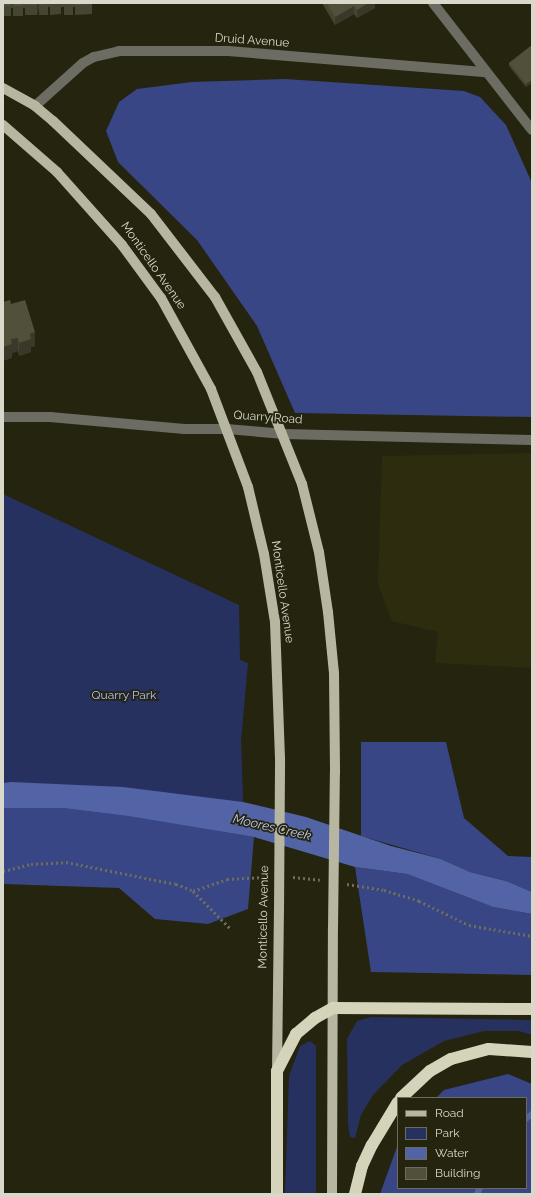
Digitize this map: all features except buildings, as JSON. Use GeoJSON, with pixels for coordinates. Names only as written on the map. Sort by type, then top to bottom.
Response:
{"type":"FeatureCollection","features":[{"type":"Feature","properties":{"kind":"highway"},"geometry":{"type":"LineString","coordinates":[[277,1071],[296,1034],[315,1018],[333,1008],[532,1009]]}},
{"type":"Feature","properties":{"kind":"highway"},"geometry":{"type":"LineString","coordinates":[[402,1097],[430,1071],[451,1059],[489,1049],[513,1049],[532,1052]]}},
{"type":"Feature","properties":{"kind":"highway","name":"Monticello Avenue"},"geometry":{"type":"LineString","coordinates":[[277,1071],[277,1194]]}},
{"type":"Feature","properties":{"kind":"highway"},"geometry":{"type":"LineString","coordinates":[[355,1194],[362,1166],[372,1145],[397,1104]]}},
{"type":"Feature","properties":{"kind":"main road"},"geometry":{"type":"LineString","coordinates":[[3,88],[35,106],[121,183],[176,243],[215,297],[257,372],[284,434],[302,484],[318,552],[328,612],[334,673],[335,772],[332,1194]]}},
{"type":"Feature","properties":{"kind":"main road","name":"Monticello Avenue"},"geometry":{"type":"LineString","coordinates":[[3,125],[31,147],[80,196],[143,272],[179,329],[211,389],[248,487],[264,554],[275,622],[280,759],[277,1071]]}},
{"type":"Feature","properties":{"kind":"street"},"geometry":{"type":"LineString","coordinates":[[438,4],[486,72],[532,130]]}},
{"type":"Feature","properties":{"kind":"street","name":"Druid Avenue"},"geometry":{"type":"LineString","coordinates":[[35,106],[83,63],[94,56],[118,52],[228,51],[486,72]]}},
{"type":"Feature","properties":{"kind":"street","name":"Quarry Road"},"geometry":{"type":"LineString","coordinates":[[3,417],[50,417],[184,429],[227,429],[284,434],[532,440]]}},
{"type":"Feature","properties":{"kind":"path"},"geometry":{"type":"LineString","coordinates":[[193,891],[230,929]]}},
{"type":"Feature","properties":{"kind":"shaded area"},"geometry":{"type":"Polygon","coordinates":[[[285,79],[464,91],[480,97],[506,125],[532,183],[532,417],[295,413],[257,326],[197,240],[118,162],[106,131],[119,102],[137,89],[192,82],[285,79]]]}},
{"type":"Feature","properties":{"kind":"shaded area"},"geometry":{"type":"Polygon","coordinates":[[[532,453],[532,668],[435,663],[438,632],[392,621],[378,584],[382,456],[532,453]]]}},
{"type":"Feature","properties":{"kind":"shaded area"},"geometry":{"type":"Polygon","coordinates":[[[361,742],[446,742],[464,818],[508,856],[532,857],[532,892],[506,881],[470,872],[441,859],[361,836],[361,742]]]}},
{"type":"Feature","properties":{"kind":"shaded area"},"geometry":{"type":"Polygon","coordinates":[[[3,808],[63,808],[128,816],[254,837],[248,909],[208,924],[155,919],[119,888],[3,884],[3,808]]]}},
{"type":"Feature","properties":{"kind":"shaded area"},"geometry":{"type":"Polygon","coordinates":[[[355,867],[407,874],[493,907],[532,914],[532,975],[371,972],[355,867]]]}},
{"type":"Feature","properties":{"kind":"shaded area"},"geometry":{"type":"Polygon","coordinates":[[[508,1074],[532,1084],[532,1194],[380,1194],[397,1147],[397,1189],[527,1189],[527,1097],[437,1097],[444,1090],[508,1074]]]}},
{"type":"Feature","properties":{"kind":"green space","name":"Quarry Park"},"geometry":{"type":"Polygon","coordinates":[[[3,494],[239,605],[240,660],[248,663],[241,741],[244,825],[3,879],[3,494]]]}},
{"type":"Feature","properties":{"kind":"green space"},"geometry":{"type":"Polygon","coordinates":[[[371,1017],[532,1020],[532,1035],[519,1031],[484,1031],[444,1041],[402,1065],[373,1095],[361,1115],[355,1138],[350,1137],[348,1124],[347,1039],[357,1021],[371,1017]]]}},
{"type":"Feature","properties":{"kind":"green space"},"geometry":{"type":"Polygon","coordinates":[[[310,1041],[316,1046],[316,1194],[285,1194],[289,1076],[300,1046],[310,1041]]]}},
{"type":"Feature","properties":{"kind":"water","name":"Moores Creek"},"geometry":{"type":"Polygon","coordinates":[[[11,782],[123,787],[243,802],[306,817],[391,846],[441,859],[470,872],[506,881],[532,892],[532,914],[493,907],[407,874],[355,867],[254,837],[128,816],[63,808],[3,808],[3,783],[11,782]]]}},
{"type":"Feature","properties":{"kind":"waterway"},"geometry":{"type":"LineString","coordinates":[[527,1118],[532,1114]]}},
{"type":"Feature","properties":{"kind":"waterway"},"geometry":{"type":"LineString","coordinates":[[477,1194],[480,1189]]}}]}
